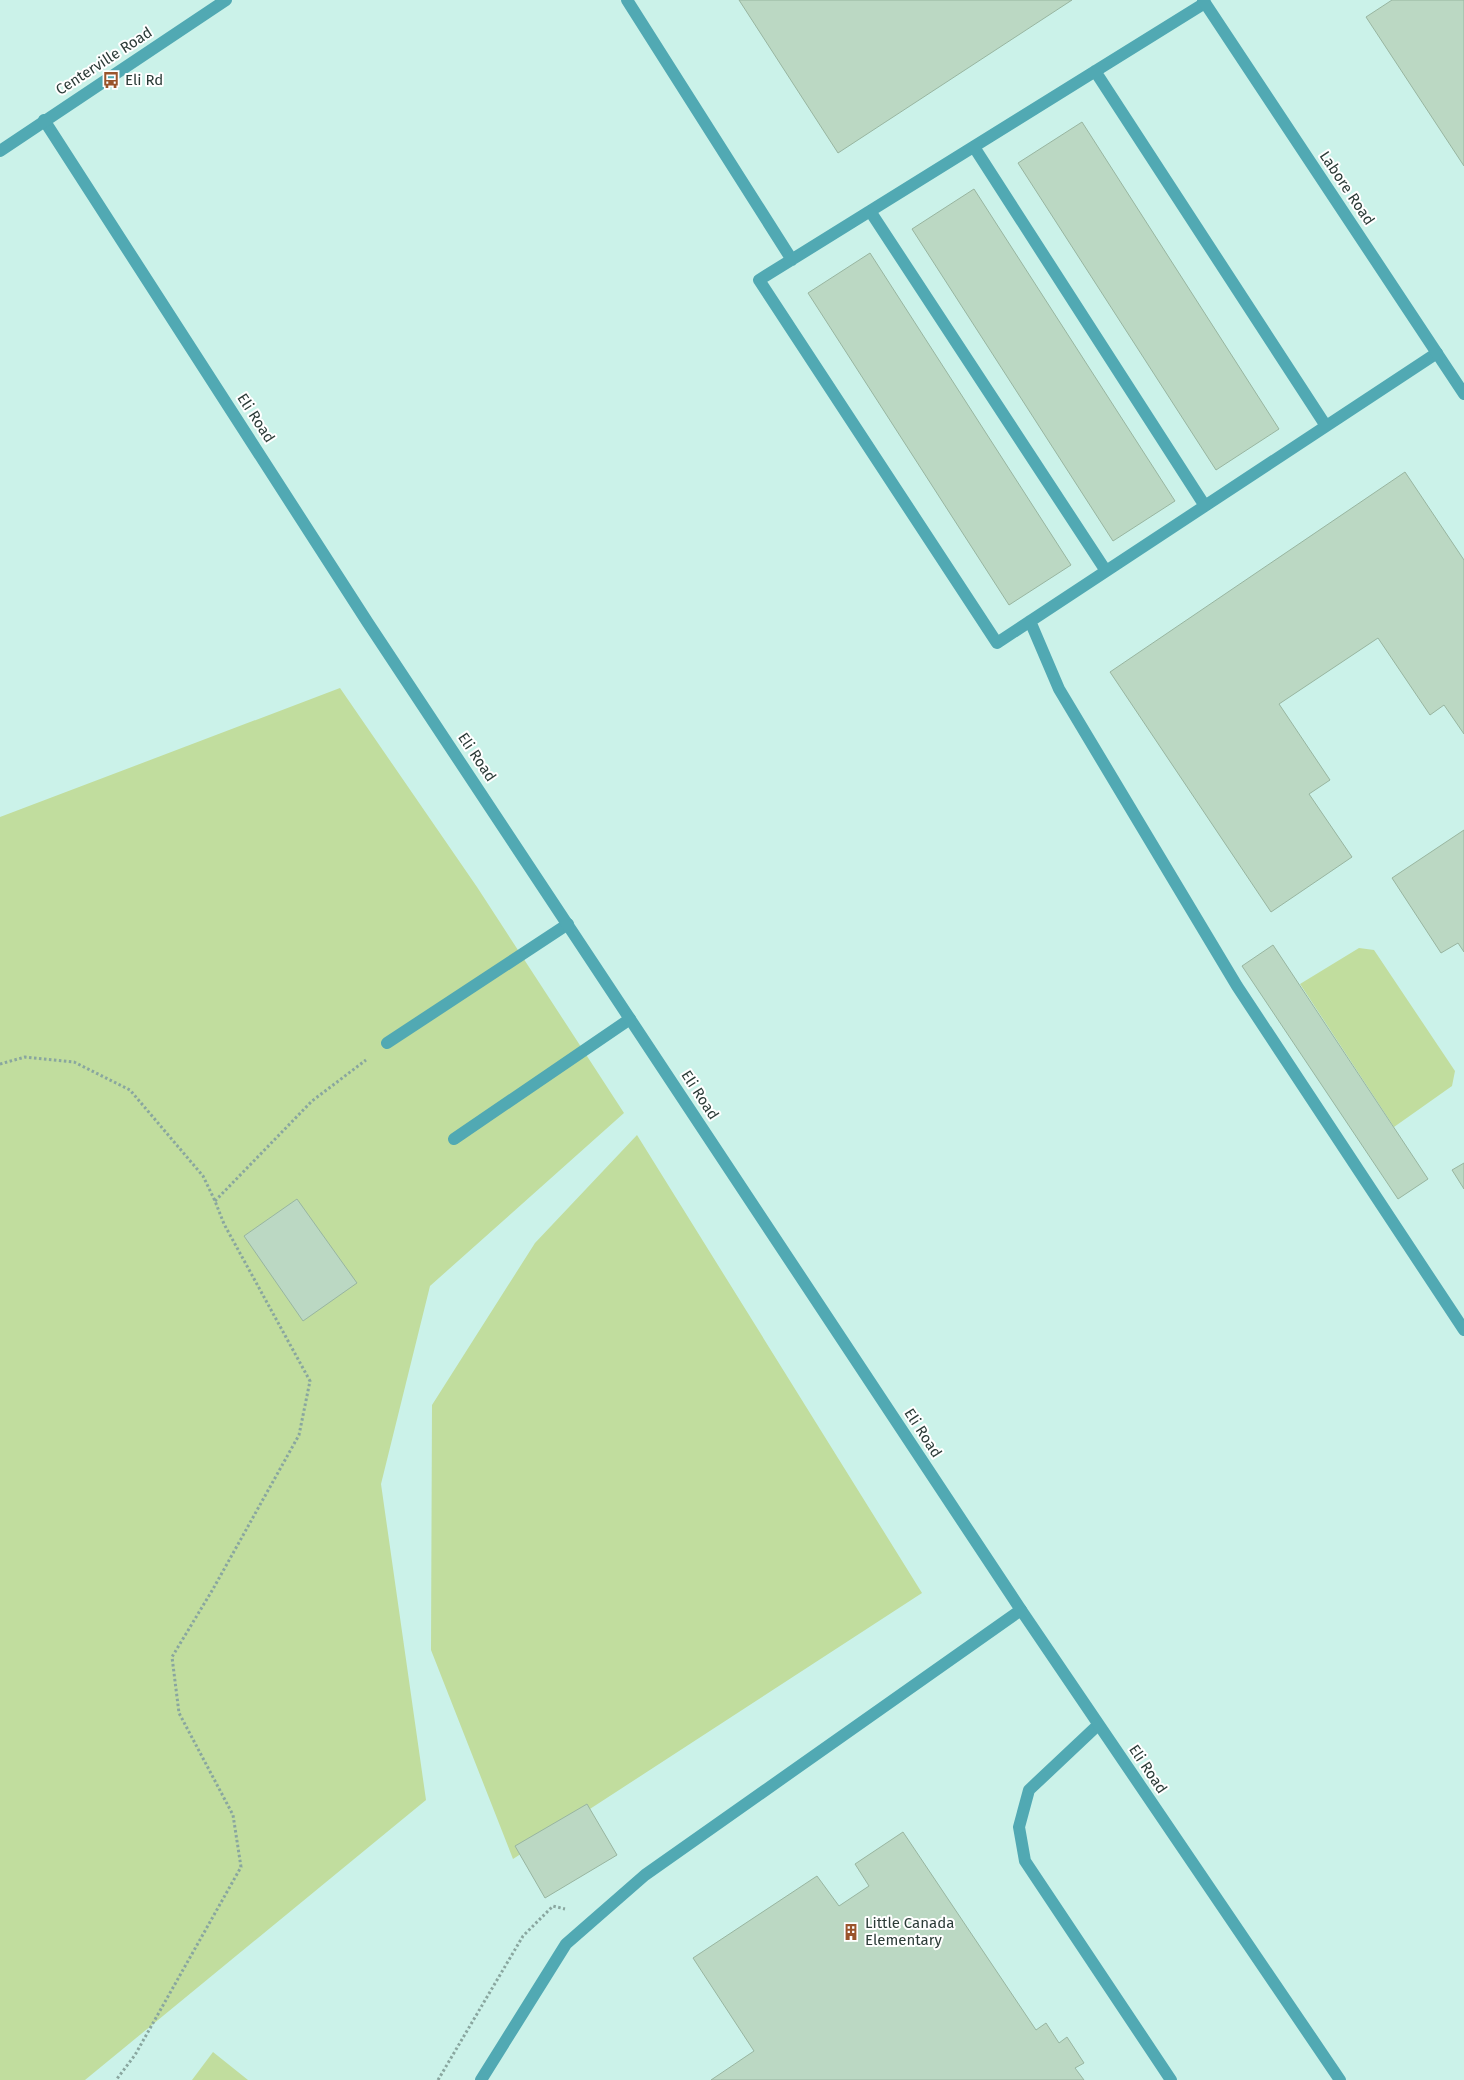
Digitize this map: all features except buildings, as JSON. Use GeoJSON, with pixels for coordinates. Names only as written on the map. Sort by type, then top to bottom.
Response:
{"type":"FeatureCollection","features":[{"type":"Feature","properties":{"kind":"street","name":"Centerville Road"},"geometry":{"type":"LineString","coordinates":[[0,151],[226,0]]}},
{"type":"Feature","properties":{"kind":"street"},"geometry":{"type":"LineString","coordinates":[[627,0],[792,260]]}},
{"type":"Feature","properties":{"kind":"street"},"geometry":{"type":"LineString","coordinates":[[1204,2],[759,280],[992,635],[998,643],[1437,353]]}},
{"type":"Feature","properties":{"kind":"street","name":"Labore Road"},"geometry":{"type":"LineString","coordinates":[[1204,2],[1464,394]]}},
{"type":"Feature","properties":{"kind":"street"},"geometry":{"type":"LineString","coordinates":[[1095,71],[1326,426]]}},
{"type":"Feature","properties":{"kind":"street","name":"Eli Road"},"geometry":{"type":"LineString","coordinates":[[44,120],[368,623],[1021,1610],[1340,2080]]}},
{"type":"Feature","properties":{"kind":"street"},"geometry":{"type":"LineString","coordinates":[[974,147],[1205,506]]}},
{"type":"Feature","properties":{"kind":"street"},"geometry":{"type":"LineString","coordinates":[[870,211],[1106,571]]}},
{"type":"Feature","properties":{"kind":"street"},"geometry":{"type":"LineString","coordinates":[[1030,621],[1059,689],[1237,986],[1464,1330]]}},
{"type":"Feature","properties":{"kind":"street"},"geometry":{"type":"LineString","coordinates":[[387,1043],[568,924]]}},
{"type":"Feature","properties":{"kind":"street"},"geometry":{"type":"LineString","coordinates":[[454,1139],[630,1019]]}},
{"type":"Feature","properties":{"kind":"street"},"geometry":{"type":"LineString","coordinates":[[481,2080],[566,1944],[645,1875],[1021,1610]]}},
{"type":"Feature","properties":{"kind":"street"},"geometry":{"type":"LineString","coordinates":[[1098,1725],[1029,1790],[1019,1827],[1025,1861],[1171,2080]]}},
{"type":"Feature","properties":{"kind":"path"},"geometry":{"type":"LineString","coordinates":[[215,1200],[312,1101],[387,1043]]}},
{"type":"Feature","properties":{"kind":"path"},"geometry":{"type":"LineString","coordinates":[[0,1064],[25,1057],[74,1062],[130,1090],[203,1176],[224,1224],[310,1381],[298,1435],[213,1589],[172,1657],[179,1713],[233,1815],[241,1867],[135,2055],[116,2080]]}},
{"type":"Feature","properties":{"kind":"path"},"geometry":{"type":"LineString","coordinates":[[438,2080],[524,1936],[553,1906],[597,1917]]}},
{"type":"Feature","properties":{"kind":"green space"},"geometry":{"type":"Polygon","coordinates":[[[340,688],[477,887],[624,1113],[430,1286],[381,1484],[426,1800],[85,2080],[0,2080],[0,817],[340,688]]]}},
{"type":"Feature","properties":{"kind":"green space"},"geometry":{"type":"Polygon","coordinates":[[[1359,948],[1374,950],[1455,1071],[1452,1086],[1394,1127],[1300,984],[1359,948]]]}},
{"type":"Feature","properties":{"kind":"green space"},"geometry":{"type":"Polygon","coordinates":[[[637,1135],[922,1593],[513,1859],[431,1650],[432,1405],[535,1243],[637,1135]]]}},
{"type":"Feature","properties":{"kind":"green space"},"geometry":{"type":"Polygon","coordinates":[[[213,2052],[248,2080],[192,2080],[213,2052]]]}},
{"type":"Feature","properties":{"kind":"place","name":"Eli Rd"},"geometry":{"type":"Point","coordinates":[111,80]}},
{"type":"Feature","properties":{"kind":"place","name":"Little Canada Elementary"},"geometry":{"type":"Point","coordinates":[851,1932]}}]}
